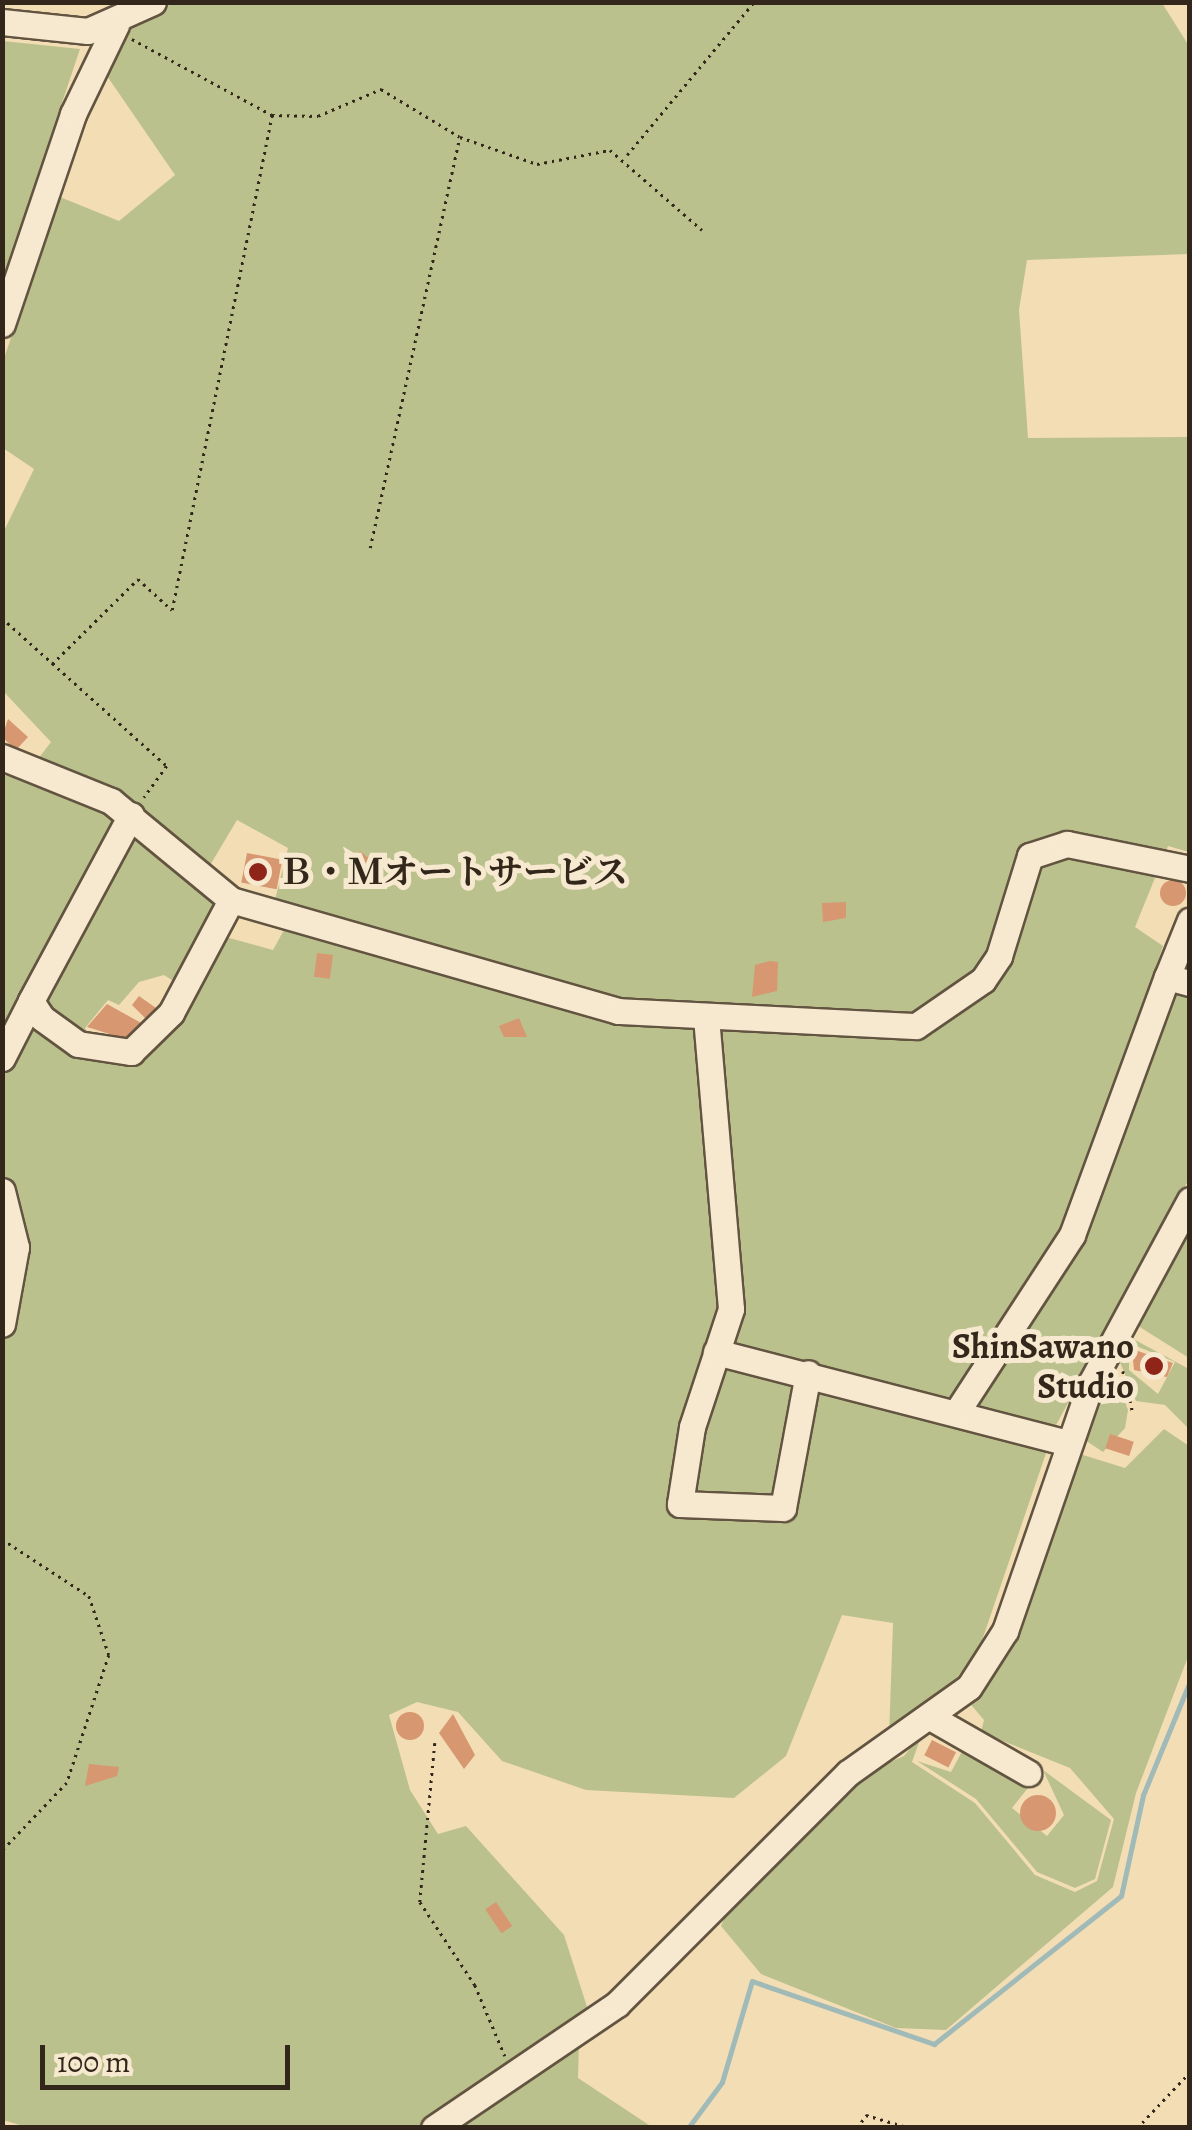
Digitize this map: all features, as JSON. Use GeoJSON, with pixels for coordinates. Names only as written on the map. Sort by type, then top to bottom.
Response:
{"type":"FeatureCollection","features":[{"type":"Feature","properties":{"kind":"street"},"geometry":{"type":"LineString","coordinates":[[2,22],[116,25],[154,2]]}},
{"type":"Feature","properties":{"kind":"street"},"geometry":{"type":"LineString","coordinates":[[2,324],[73,114],[116,25]]}},
{"type":"Feature","properties":{"kind":"street"},"geometry":{"type":"LineString","coordinates":[[2,757],[42,767],[131,815],[231,900],[544,993],[706,1017],[916,1026],[983,980],[999,956],[1030,856],[1068,844],[1190,869]]}},
{"type":"Feature","properties":{"kind":"street"},"geometry":{"type":"LineString","coordinates":[[2,1058],[131,815]]}},
{"type":"Feature","properties":{"kind":"street"},"geometry":{"type":"LineString","coordinates":[[31,1002],[78,1044],[130,1052],[171,1013],[231,900]]}},
{"type":"Feature","properties":{"kind":"street"},"geometry":{"type":"LineString","coordinates":[[958,1410],[1072,1236],[1178,980],[1190,920]]}},
{"type":"Feature","properties":{"kind":"street"},"geometry":{"type":"LineString","coordinates":[[706,1017],[732,1253],[731,1309],[716,1352],[680,1504],[783,1508],[808,1373]]}},
{"type":"Feature","properties":{"kind":"street"},"geometry":{"type":"LineString","coordinates":[[2,1192],[16,1247],[2,1324]]}},
{"type":"Feature","properties":{"kind":"street"},"geometry":{"type":"LineString","coordinates":[[434,2128],[617,2004],[848,1773],[932,1718],[997,1646],[1067,1443],[1109,1349],[1190,1200]]}},
{"type":"Feature","properties":{"kind":"street"},"geometry":{"type":"LineString","coordinates":[[716,1352],[958,1410],[1067,1443]]}},
{"type":"Feature","properties":{"kind":"street"},"geometry":{"type":"LineString","coordinates":[[932,1718],[1028,1773]]}},
{"type":"Feature","properties":{"kind":"path"},"geometry":{"type":"LineString","coordinates":[[626,156],[754,2]]}},
{"type":"Feature","properties":{"kind":"path"},"geometry":{"type":"LineString","coordinates":[[116,25],[272,115],[318,116],[380,90],[460,137],[553,167],[595,148],[626,156],[702,230]]}},
{"type":"Feature","properties":{"kind":"path"},"geometry":{"type":"LineString","coordinates":[[52,664],[138,579],[172,610],[272,115]]}},
{"type":"Feature","properties":{"kind":"path"},"geometry":{"type":"LineString","coordinates":[[370,548],[460,137]]}},
{"type":"Feature","properties":{"kind":"path"},"geometry":{"type":"LineString","coordinates":[[2,618],[167,766],[131,815]]}},
{"type":"Feature","properties":{"kind":"path"},"geometry":{"type":"LineString","coordinates":[[1109,1349],[1133,1413]]}},
{"type":"Feature","properties":{"kind":"path"},"geometry":{"type":"LineString","coordinates":[[2,1539],[89,1596],[109,1655],[66,1783],[2,1851]]}},
{"type":"Feature","properties":{"kind":"path"},"geometry":{"type":"LineString","coordinates":[[434,1743],[420,1902],[475,1985],[517,2074]]}},
{"type":"Feature","properties":{"kind":"path"},"geometry":{"type":"LineString","coordinates":[[1137,2128],[1190,2072]]}},
{"type":"Feature","properties":{"kind":"path"},"geometry":{"type":"LineString","coordinates":[[858,2128],[866,2115],[910,2128]]}},
{"type":"Feature","properties":{"kind":"green space"},"geometry":{"type":"Polygon","coordinates":[[[175,2],[1162,3],[1189,46],[1189,254],[1027,260],[1019,310],[1028,438],[1189,437],[1189,852],[1168,846],[1135,927],[1163,946],[1150,984],[1189,995],[1189,1179],[1055,1427],[977,1655],[926,1712],[889,1737],[893,1623],[842,1615],[786,1756],[734,1798],[586,1790],[502,1761],[458,1712],[417,1702],[389,1715],[410,1790],[438,1834],[466,1826],[564,1935],[588,2010],[426,2127],[30,2128],[3,2120],[2,775],[23,779],[51,742],[3,691],[3,533],[34,469],[3,448],[3,361],[60,197],[119,221],[175,175],[105,73],[127,27],[175,2]],[[237,820],[206,872],[218,905],[178,984],[164,975],[139,982],[119,1005],[108,1000],[85,1028],[91,1040],[131,1058],[218,935],[273,950],[290,919],[274,904],[288,848],[237,820]]]}},
{"type":"Feature","properties":{"kind":"green space"},"geometry":{"type":"Polygon","coordinates":[[[2,41],[80,49],[3,279],[2,41]]]}},
{"type":"Feature","properties":{"kind":"green space"},"geometry":{"type":"Polygon","coordinates":[[[1189,1216],[1189,1358],[1135,1324],[1189,1216]]]}},
{"type":"Feature","properties":{"kind":"green space"},"geometry":{"type":"Polygon","coordinates":[[[1124,1334],[1189,1369],[1189,1429],[1165,1405],[1136,1401],[1115,1350],[1124,1334]],[[1129,1343],[1129,1370],[1158,1394],[1175,1362],[1129,1343]]]}},
{"type":"Feature","properties":{"kind":"green space"},"geometry":{"type":"Polygon","coordinates":[[[1110,1362],[1128,1410],[1125,1428],[1103,1452],[1076,1434],[1110,1362]]]}},
{"type":"Feature","properties":{"kind":"green space"},"geometry":{"type":"Polygon","coordinates":[[[1164,1429],[1189,1446],[1189,1654],[1136,1793],[1113,1887],[946,2030],[896,2028],[761,1974],[721,1926],[730,1905],[854,1778],[904,1756],[922,1734],[912,1762],[975,1803],[1035,1875],[1075,1892],[1097,1881],[1114,1819],[1070,1768],[981,1732],[984,1720],[967,1700],[1010,1653],[1080,1454],[1125,1468],[1164,1429]]]}},
{"type":"Feature","properties":{"kind":"green space"},"geometry":{"type":"Polygon","coordinates":[[[966,1744],[1031,1784],[1012,1808],[1047,1836],[1064,1815],[1043,1770],[1111,1820],[1095,1879],[1075,1888],[1037,1872],[976,1799],[917,1761],[951,1772],[966,1744]]]}},
{"type":"Feature","properties":{"kind":"green space"},"geometry":{"type":"Polygon","coordinates":[[[579,2044],[578,2078],[652,2127],[449,2128],[579,2044]]]}},
{"type":"Feature","properties":{"kind":"building"},"geometry":{"type":"Polygon","coordinates":[[[8,719],[28,737],[16,750],[2,737],[8,719]]]}},
{"type":"Feature","properties":{"kind":"building"},"geometry":{"type":"Polygon","coordinates":[[[360,851],[378,866],[371,874],[349,864],[360,851]]]}},
{"type":"Feature","properties":{"kind":"building"},"geometry":{"type":"Polygon","coordinates":[[[247,853],[282,860],[277,889],[241,882],[247,853]]]}},
{"type":"Feature","properties":{"kind":"building"},"geometry":{"type":"Polygon","coordinates":[[[1173,880],[1182,884],[1186,893],[1182,902],[1173,906],[1164,902],[1160,893],[1164,884],[1173,880]]]}},
{"type":"Feature","properties":{"kind":"building"},"geometry":{"type":"Polygon","coordinates":[[[846,902],[846,918],[823,922],[822,903],[846,902]]]}},
{"type":"Feature","properties":{"kind":"building"},"geometry":{"type":"Polygon","coordinates":[[[317,953],[333,955],[330,979],[314,977],[317,953]]]}},
{"type":"Feature","properties":{"kind":"building"},"geometry":{"type":"Polygon","coordinates":[[[778,962],[777,991],[752,997],[755,965],[778,962]]]}},
{"type":"Feature","properties":{"kind":"building"},"geometry":{"type":"Polygon","coordinates":[[[139,996],[163,1013],[154,1027],[132,1005],[139,996]]]}},
{"type":"Feature","properties":{"kind":"building"},"geometry":{"type":"Polygon","coordinates":[[[107,1004],[143,1024],[129,1040],[87,1027],[107,1004]]]}},
{"type":"Feature","properties":{"kind":"building"},"geometry":{"type":"Polygon","coordinates":[[[519,1018],[527,1037],[504,1037],[499,1026],[519,1018]]]}},
{"type":"Feature","properties":{"kind":"building","name":"ShinSawano Studio"},"geometry":{"type":"Polygon","coordinates":[[[1132,1349],[1173,1363],[1167,1377],[1134,1370],[1132,1349]]]}},
{"type":"Feature","properties":{"kind":"building"},"geometry":{"type":"Polygon","coordinates":[[[1110,1434],[1134,1442],[1129,1456],[1105,1448],[1110,1434]]]}},
{"type":"Feature","properties":{"kind":"building"},"geometry":{"type":"Polygon","coordinates":[[[410,1712],[420,1716],[424,1726],[420,1736],[410,1740],[400,1736],[396,1726],[400,1716],[410,1712]]]}},
{"type":"Feature","properties":{"kind":"building"},"geometry":{"type":"Polygon","coordinates":[[[453,1714],[475,1755],[464,1769],[439,1733],[453,1714]]]}},
{"type":"Feature","properties":{"kind":"building"},"geometry":{"type":"Polygon","coordinates":[[[932,1740],[956,1752],[948,1767],[924,1755],[932,1740]]]}},
{"type":"Feature","properties":{"kind":"building"},"geometry":{"type":"Polygon","coordinates":[[[89,1764],[119,1767],[117,1776],[85,1786],[89,1764]]]}},
{"type":"Feature","properties":{"kind":"building"},"geometry":{"type":"Polygon","coordinates":[[[1038,1795],[1051,1800],[1056,1813],[1051,1826],[1038,1831],[1025,1826],[1020,1813],[1025,1800],[1038,1795]]]}},
{"type":"Feature","properties":{"kind":"building"},"geometry":{"type":"Polygon","coordinates":[[[496,1902],[512,1926],[501,1933],[485,1909],[496,1902]]]}},
{"type":"Feature","properties":{"kind":"waterway"},"geometry":{"type":"LineString","coordinates":[[688,2128],[722,2082],[752,1981],[934,2044],[1121,1896],[1143,1795],[1190,1681]]}},
{"type":"Feature","properties":{"kind":"place","name":"Ｂ・Ｍオートサービス"},"geometry":{"type":"Point","coordinates":[258,872]}},
{"type":"Feature","properties":{"kind":"place","name":"ShinSawano Studio"},"geometry":{"type":"Point","coordinates":[1154,1366]}}]}
